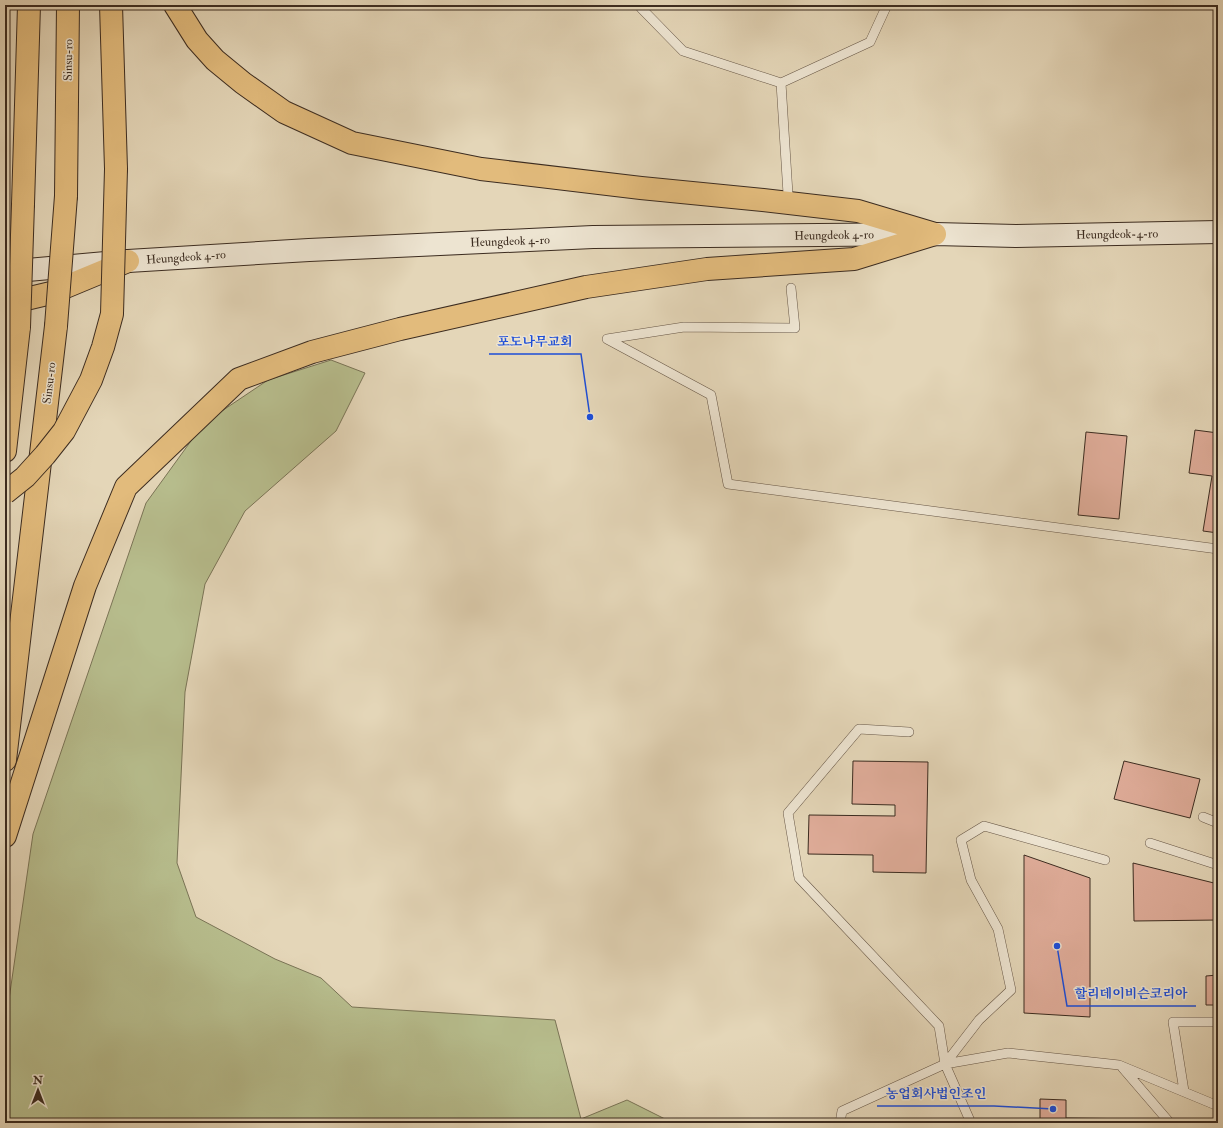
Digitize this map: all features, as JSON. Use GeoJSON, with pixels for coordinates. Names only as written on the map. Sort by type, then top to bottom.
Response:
{"type":"FeatureCollection","features":[{"type":"Feature","properties":{"kind":"main road"},"geometry":{"type":"LineString","coordinates":[[5,451],[19,327],[29,5]]}},
{"type":"Feature","properties":{"kind":"main road","name":"Sinsu-ro"},"geometry":{"type":"LineString","coordinates":[[5,760],[56,326],[66,196],[68,5]]}},
{"type":"Feature","properties":{"kind":"main road"},"geometry":{"type":"LineString","coordinates":[[5,493],[25,477],[64,431],[91,380],[103,347],[112,314],[116,169],[111,5]]}},
{"type":"Feature","properties":{"kind":"main road"},"geometry":{"type":"LineString","coordinates":[[175,5],[197,40],[215,60],[243,83],[284,112],[352,142],[481,168],[641,188],[858,211],[935,234]]}},
{"type":"Feature","properties":{"kind":"main road"},"geometry":{"type":"LineString","coordinates":[[5,292],[23,204]]}},
{"type":"Feature","properties":{"kind":"main road"},"geometry":{"type":"LineString","coordinates":[[5,836],[84,586],[126,487],[239,379],[312,352],[400,329],[586,287],[707,269],[854,259],[935,234]]}},
{"type":"Feature","properties":{"kind":"main road"},"geometry":{"type":"LineString","coordinates":[[5,304],[51,293],[128,261]]}},
{"type":"Feature","properties":{"kind":"street","name":"Heungdeok-4-ro"},"geometry":{"type":"LineString","coordinates":[[1016,236],[1218,232]]}},
{"type":"Feature","properties":{"kind":"street","name":"Heungdeok 4-ro"},"geometry":{"type":"LineString","coordinates":[[5,272],[128,261],[309,250],[593,238],[935,234],[1016,236]]}},
{"type":"Feature","properties":{"kind":"lane"},"geometry":{"type":"LineString","coordinates":[[641,5],[641,8],[683,51],[781,83],[870,42],[887,5]]}},
{"type":"Feature","properties":{"kind":"lane"},"geometry":{"type":"LineString","coordinates":[[781,83],[788,194]]}},
{"type":"Feature","properties":{"kind":"lane"},"geometry":{"type":"LineString","coordinates":[[791,288],[795,328],[684,327],[607,339],[711,395],[728,484],[1218,549]]}},
{"type":"Feature","properties":{"kind":"lane"},"geometry":{"type":"LineString","coordinates":[[909,732],[859,728],[788,812],[799,878],[938,1026],[944,1064],[971,1123]]}},
{"type":"Feature","properties":{"kind":"lane"},"geometry":{"type":"LineString","coordinates":[[1204,817],[1218,823]]}},
{"type":"Feature","properties":{"kind":"lane"},"geometry":{"type":"LineString","coordinates":[[944,1064],[978,1020],[1011,990],[998,929],[971,880],[961,840],[984,826],[1105,860]]}},
{"type":"Feature","properties":{"kind":"lane"},"geometry":{"type":"LineString","coordinates":[[1150,843],[1218,865]]}},
{"type":"Feature","properties":{"kind":"lane"},"geometry":{"type":"LineString","coordinates":[[1184,1091],[1173,1022],[1215,1022]]}},
{"type":"Feature","properties":{"kind":"lane"},"geometry":{"type":"LineString","coordinates":[[840,1123],[842,1111],[944,1064],[1008,1053],[1120,1065],[1218,1106]]}},
{"type":"Feature","properties":{"kind":"lane"},"geometry":{"type":"LineString","coordinates":[[1120,1065],[1170,1123]]}},
{"type":"Feature","properties":{"kind":"green space"},"geometry":{"type":"Polygon","coordinates":[[[331,360],[365,373],[336,431],[245,511],[205,584],[185,692],[177,863],[196,917],[275,959],[321,978],[352,1007],[555,1020],[581,1119],[627,1100],[673,1123],[5,1123],[5,1027],[33,834],[146,503],[204,423],[268,380],[331,360]]]}},
{"type":"Feature","properties":{"kind":"building"},"geometry":{"type":"Polygon","coordinates":[[[1195,430],[1218,433],[1218,533],[1203,531],[1212,476],[1189,473],[1195,430]]]}},
{"type":"Feature","properties":{"kind":"building"},"geometry":{"type":"Polygon","coordinates":[[[1086,432],[1127,436],[1119,519],[1078,515],[1086,432]]]}},
{"type":"Feature","properties":{"kind":"building"},"geometry":{"type":"Polygon","coordinates":[[[853,761],[928,762],[926,873],[873,872],[873,855],[808,854],[809,815],[895,816],[895,805],[852,804],[853,761]]]}},
{"type":"Feature","properties":{"kind":"building"},"geometry":{"type":"Polygon","coordinates":[[[1124,761],[1200,779],[1190,818],[1114,799],[1124,761]]]}},
{"type":"Feature","properties":{"kind":"building"},"geometry":{"type":"Polygon","coordinates":[[[1024,855],[1090,878],[1090,1017],[1024,1013],[1024,855]]]}},
{"type":"Feature","properties":{"kind":"building"},"geometry":{"type":"Polygon","coordinates":[[[1133,863],[1218,884],[1218,920],[1134,921],[1133,863]]]}},
{"type":"Feature","properties":{"kind":"building"},"geometry":{"type":"Polygon","coordinates":[[[1218,975],[1218,1005],[1206,1005],[1206,976],[1218,975]]]}},
{"type":"Feature","properties":{"kind":"building"},"geometry":{"type":"Polygon","coordinates":[[[1040,1099],[1066,1100],[1066,1118],[1149,1119],[1149,1123],[1040,1123],[1040,1099]]]}},
{"type":"Feature","properties":{"kind":"place","name":"포도나무교회"},"geometry":{"type":"Point","coordinates":[590,417]}},
{"type":"Feature","properties":{"kind":"place","name":"할리데이비슨코리아"},"geometry":{"type":"Point","coordinates":[1057,946]}},
{"type":"Feature","properties":{"kind":"place","name":"농업회사법인조인"},"geometry":{"type":"Point","coordinates":[1053,1109]}}]}
